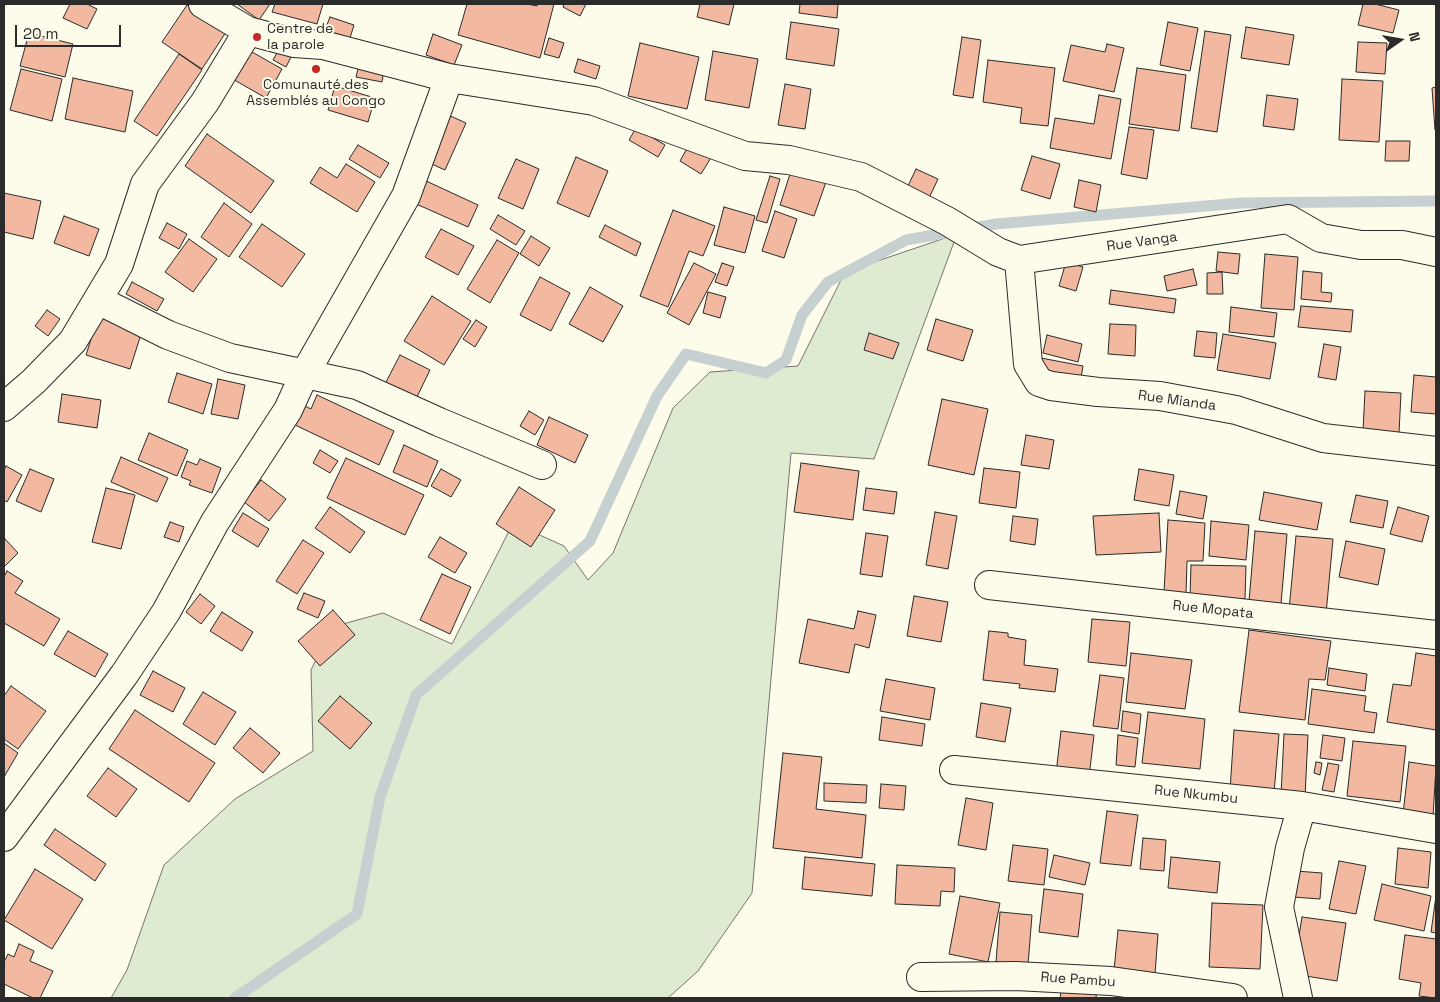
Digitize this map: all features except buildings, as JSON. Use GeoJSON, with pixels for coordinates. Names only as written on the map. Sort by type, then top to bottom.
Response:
{"type":"FeatureCollection","features":[{"type":"Feature","properties":{"kind":"street","name":"Rue Vanga"},"geometry":{"type":"LineString","coordinates":[[203,4],[248,31],[294,43],[323,45],[450,78],[594,101],[745,156],[789,160],[861,177],[947,221],[998,252],[1020,260],[1288,219],[1321,238],[1361,245],[1402,245],[1436,252]]}},
{"type":"Feature","properties":{"kind":"street"},"geometry":{"type":"LineString","coordinates":[[4,407],[34,381],[73,341],[119,264],[145,184],[205,102],[248,31]]}},
{"type":"Feature","properties":{"kind":"street"},"geometry":{"type":"LineString","coordinates":[[4,837],[124,676],[166,612],[215,522],[288,410],[304,374],[406,196],[450,78]]}},
{"type":"Feature","properties":{"kind":"street","name":"Rue Mianda"},"geometry":{"type":"LineString","coordinates":[[1020,260],[1028,364],[1039,382],[1051,386],[1098,392],[1160,396],[1236,410],[1323,438],[1436,451]]}},
{"type":"Feature","properties":{"kind":"street"},"geometry":{"type":"LineString","coordinates":[[98,300],[168,335],[230,358],[357,385],[439,422],[542,464]]}},
{"type":"Feature","properties":{"kind":"street","name":"Rue Mopata"},"geometry":{"type":"LineString","coordinates":[[989,585],[1436,635]]}},
{"type":"Feature","properties":{"kind":"street","name":"Rue Nkumbu"},"geometry":{"type":"LineString","coordinates":[[954,770],[1302,806],[1436,829]]}},
{"type":"Feature","properties":{"kind":"street"},"geometry":{"type":"LineString","coordinates":[[1298,998],[1279,907],[1290,848],[1302,806]]}},
{"type":"Feature","properties":{"kind":"street","name":"Rue Pambu"},"geometry":{"type":"LineString","coordinates":[[921,977],[1016,976],[1111,981],[1233,998]]}},
{"type":"Feature","properties":{"kind":"green space"},"geometry":{"type":"Polygon","coordinates":[[[957,234],[874,459],[791,453],[752,893],[698,971],[668,998],[111,998],[127,970],[164,865],[235,799],[313,751],[311,670],[332,627],[383,613],[452,644],[513,523],[564,546],[588,580],[613,553],[673,408],[710,372],[798,366],[845,272],[957,234]]]}},
{"type":"Feature","properties":{"kind":"waterway"},"geometry":{"type":"LineString","coordinates":[[235,998],[357,914],[380,797],[416,695],[590,541],[657,396],[686,354],[766,373],[786,360],[802,315],[828,282],[906,240],[996,224],[1241,203],[1436,201]]}},
{"type":"Feature","properties":{"kind":"place","name":"Centre de la parole"},"geometry":{"type":"Point","coordinates":[257,37]}},
{"type":"Feature","properties":{"kind":"place","name":"Comunauté des Assemblés au Congo"},"geometry":{"type":"Point","coordinates":[316,69]}}]}
